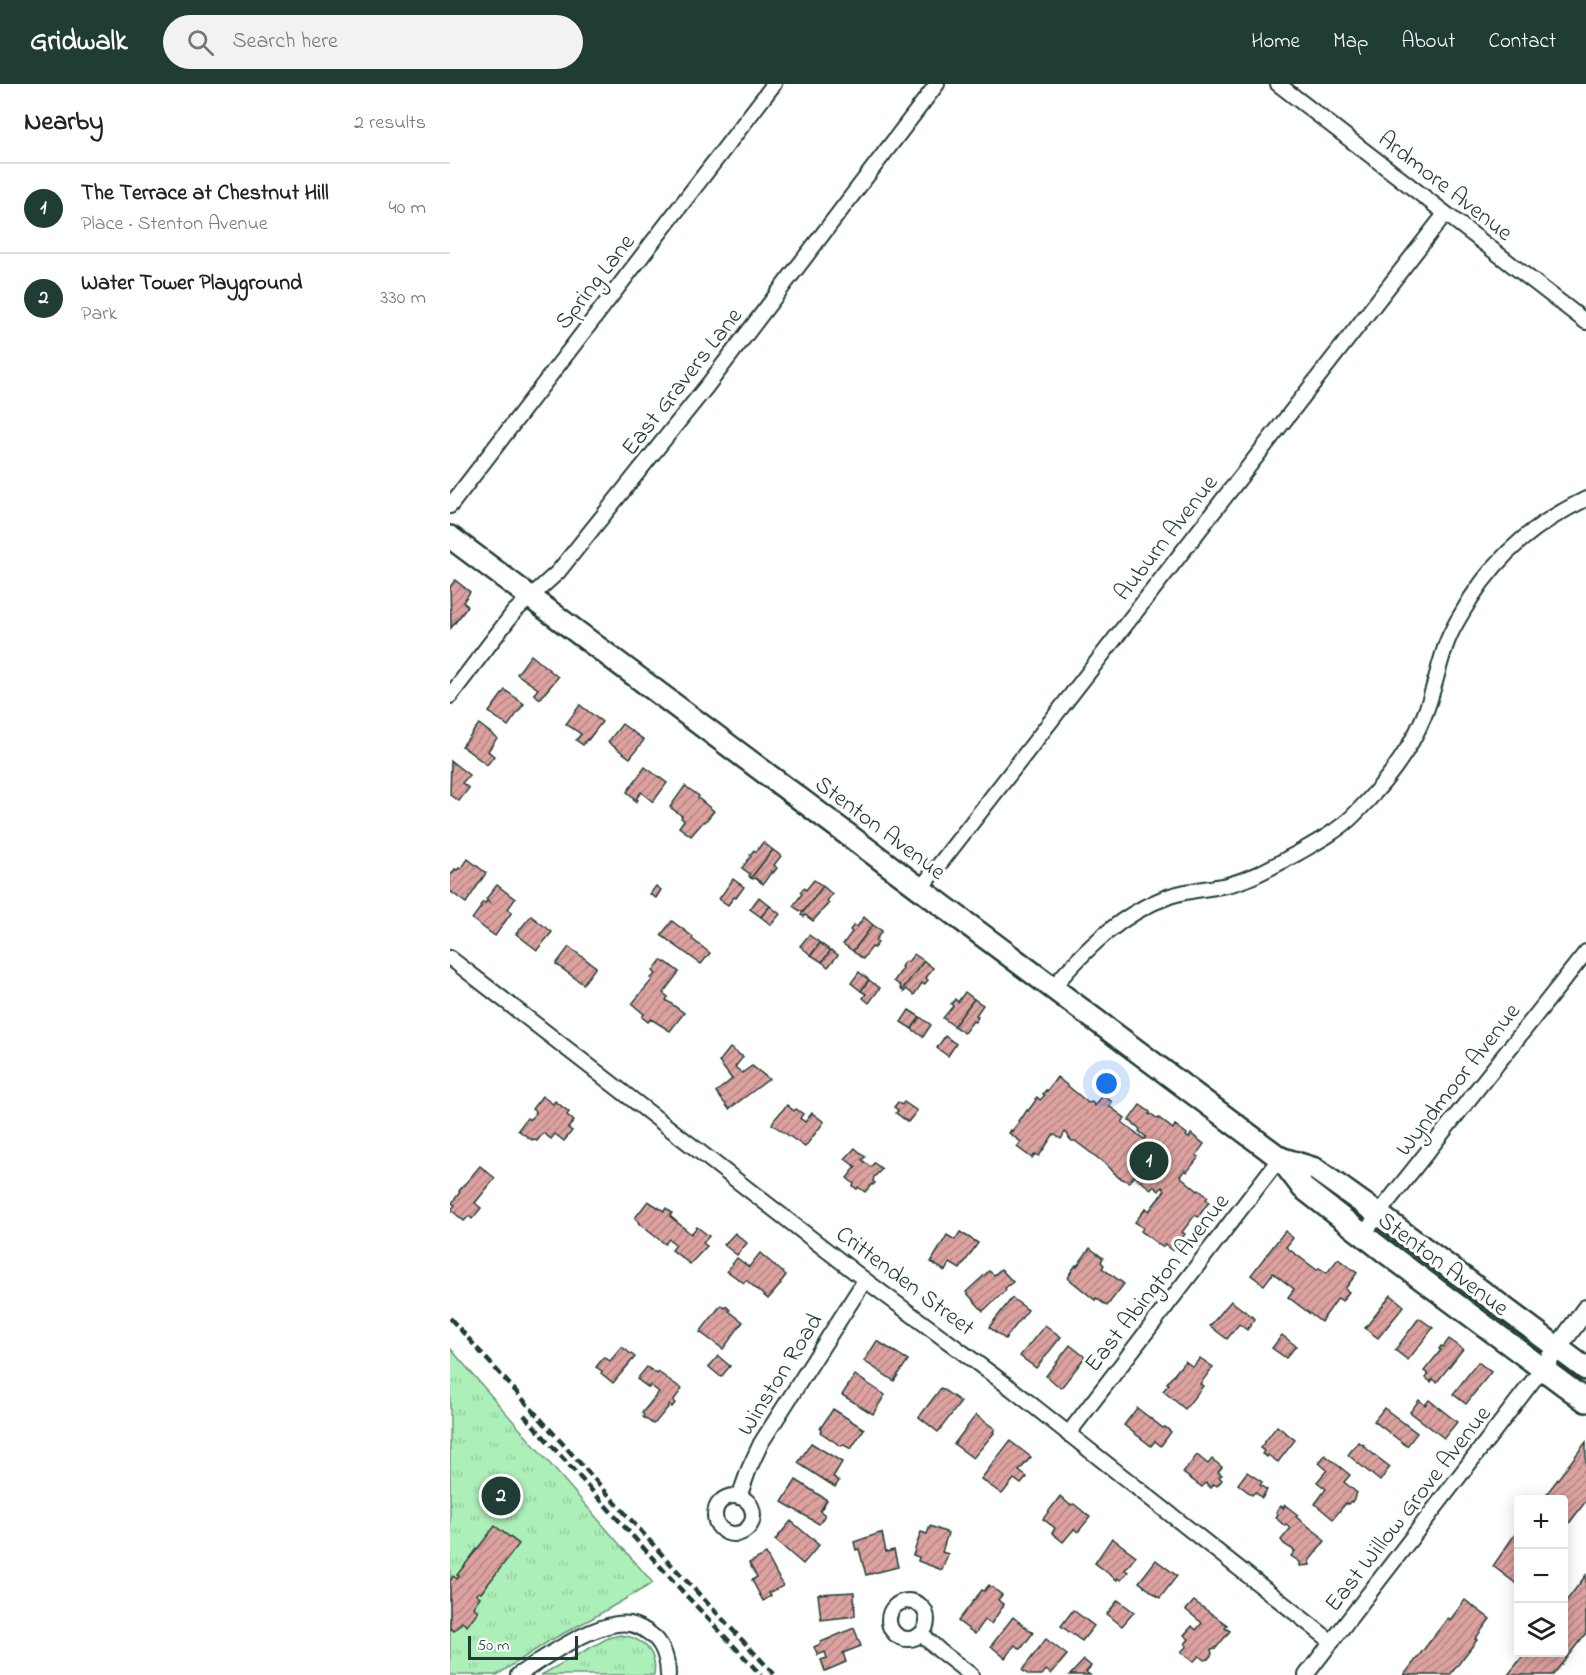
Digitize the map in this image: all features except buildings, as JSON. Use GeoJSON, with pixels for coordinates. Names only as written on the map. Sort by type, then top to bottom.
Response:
{"type":"FeatureCollection","features":[{"type":"Feature","properties":{"kind":"main road","name":"Stenton Avenue"},"geometry":{"type":"LineString","coordinates":[[450,537],[1280,1158],[1303,1188],[1586,1401]]}},
{"type":"Feature","properties":{"kind":"main road","name":"Stenton Avenue"},"geometry":{"type":"LineString","coordinates":[[1280,1158],[1315,1169],[1586,1369]]}},
{"type":"Feature","properties":{"kind":"street","name":"Spring Lane"},"geometry":{"type":"LineString","coordinates":[[450,506],[774,84]]}},
{"type":"Feature","properties":{"kind":"street","name":"East Gravers Lane"},"geometry":{"type":"LineString","coordinates":[[450,696],[506,622],[558,572],[707,386],[937,84]]}},
{"type":"Feature","properties":{"kind":"street","name":"Ardmore Avenue"},"geometry":{"type":"LineString","coordinates":[[1278,84],[1586,321]]}},
{"type":"Feature","properties":{"kind":"street","name":"Auburn Avenue"},"geometry":{"type":"LineString","coordinates":[[921,888],[1445,214]]}},
{"type":"Feature","properties":{"kind":"street"},"geometry":{"type":"LineString","coordinates":[[1053,987],[1098,939],[1126,918],[1169,896],[1229,884],[1261,872],[1317,842],[1353,817],[1387,779],[1408,746],[1424,716],[1447,641],[1459,616],[1480,584],[1516,543],[1550,519],[1586,499]]}},
{"type":"Feature","properties":{"kind":"street","name":"Wyndmoor Avenue"},"geometry":{"type":"LineString","coordinates":[[1364,1235],[1378,1214],[1586,952]]}},
{"type":"Feature","properties":{"kind":"street","name":"Crittenden Street"},"geometry":{"type":"LineString","coordinates":[[450,958],[865,1280],[1012,1389],[1332,1642]]}},
{"type":"Feature","properties":{"kind":"street","name":"East Abington Avenue"},"geometry":{"type":"LineString","coordinates":[[1068,1434],[1280,1158]]}},
{"type":"Feature","properties":{"kind":"street","name":"Winston Road"},"geometry":{"type":"LineString","coordinates":[[739,1497],[761,1443],[865,1280]]}},
{"type":"Feature","properties":{"kind":"street"},"geometry":{"type":"LineString","coordinates":[[1542,1368],[1586,1309]]}},
{"type":"Feature","properties":{"kind":"street","name":"East Willow Grove Avenue"},"geometry":{"type":"LineString","coordinates":[[1306,1675],[1542,1368]]}},
{"type":"Feature","properties":{"kind":"street"},"geometry":{"type":"LineString","coordinates":[[518,1675],[586,1634],[609,1625],[630,1624],[650,1633],[658,1640],[666,1659],[668,1675]]}},
{"type":"Feature","properties":{"kind":"street"},"geometry":{"type":"LineString","coordinates":[[921,1634],[971,1675]]}},
{"type":"Feature","properties":{"kind":"green space"},"geometry":{"type":"Polygon","coordinates":[[[450,1348],[653,1583],[549,1641],[497,1675],[450,1675],[450,1348]]]}},
{"type":"Feature","properties":{"kind":"green space"},"geometry":{"type":"Polygon","coordinates":[[[620,1635],[635,1639],[647,1647],[655,1667],[654,1675],[541,1675],[608,1638],[620,1635]]]}},
{"type":"Feature","properties":{"kind":"railway"},"geometry":{"type":"LineString","coordinates":[[450,1318],[666,1559],[775,1675]]}},
{"type":"Feature","properties":{"kind":"railway"},"geometry":{"type":"LineString","coordinates":[[524,1415],[761,1675]]}},
{"type":"Feature","properties":{"kind":"place","name":"The Terrace at Chestnut Hill"},"geometry":{"type":"Point","coordinates":[1149,1161]}},
{"type":"Feature","properties":{"kind":"place","name":"Water Tower Playground"},"geometry":{"type":"Point","coordinates":[501,1496]}}]}
